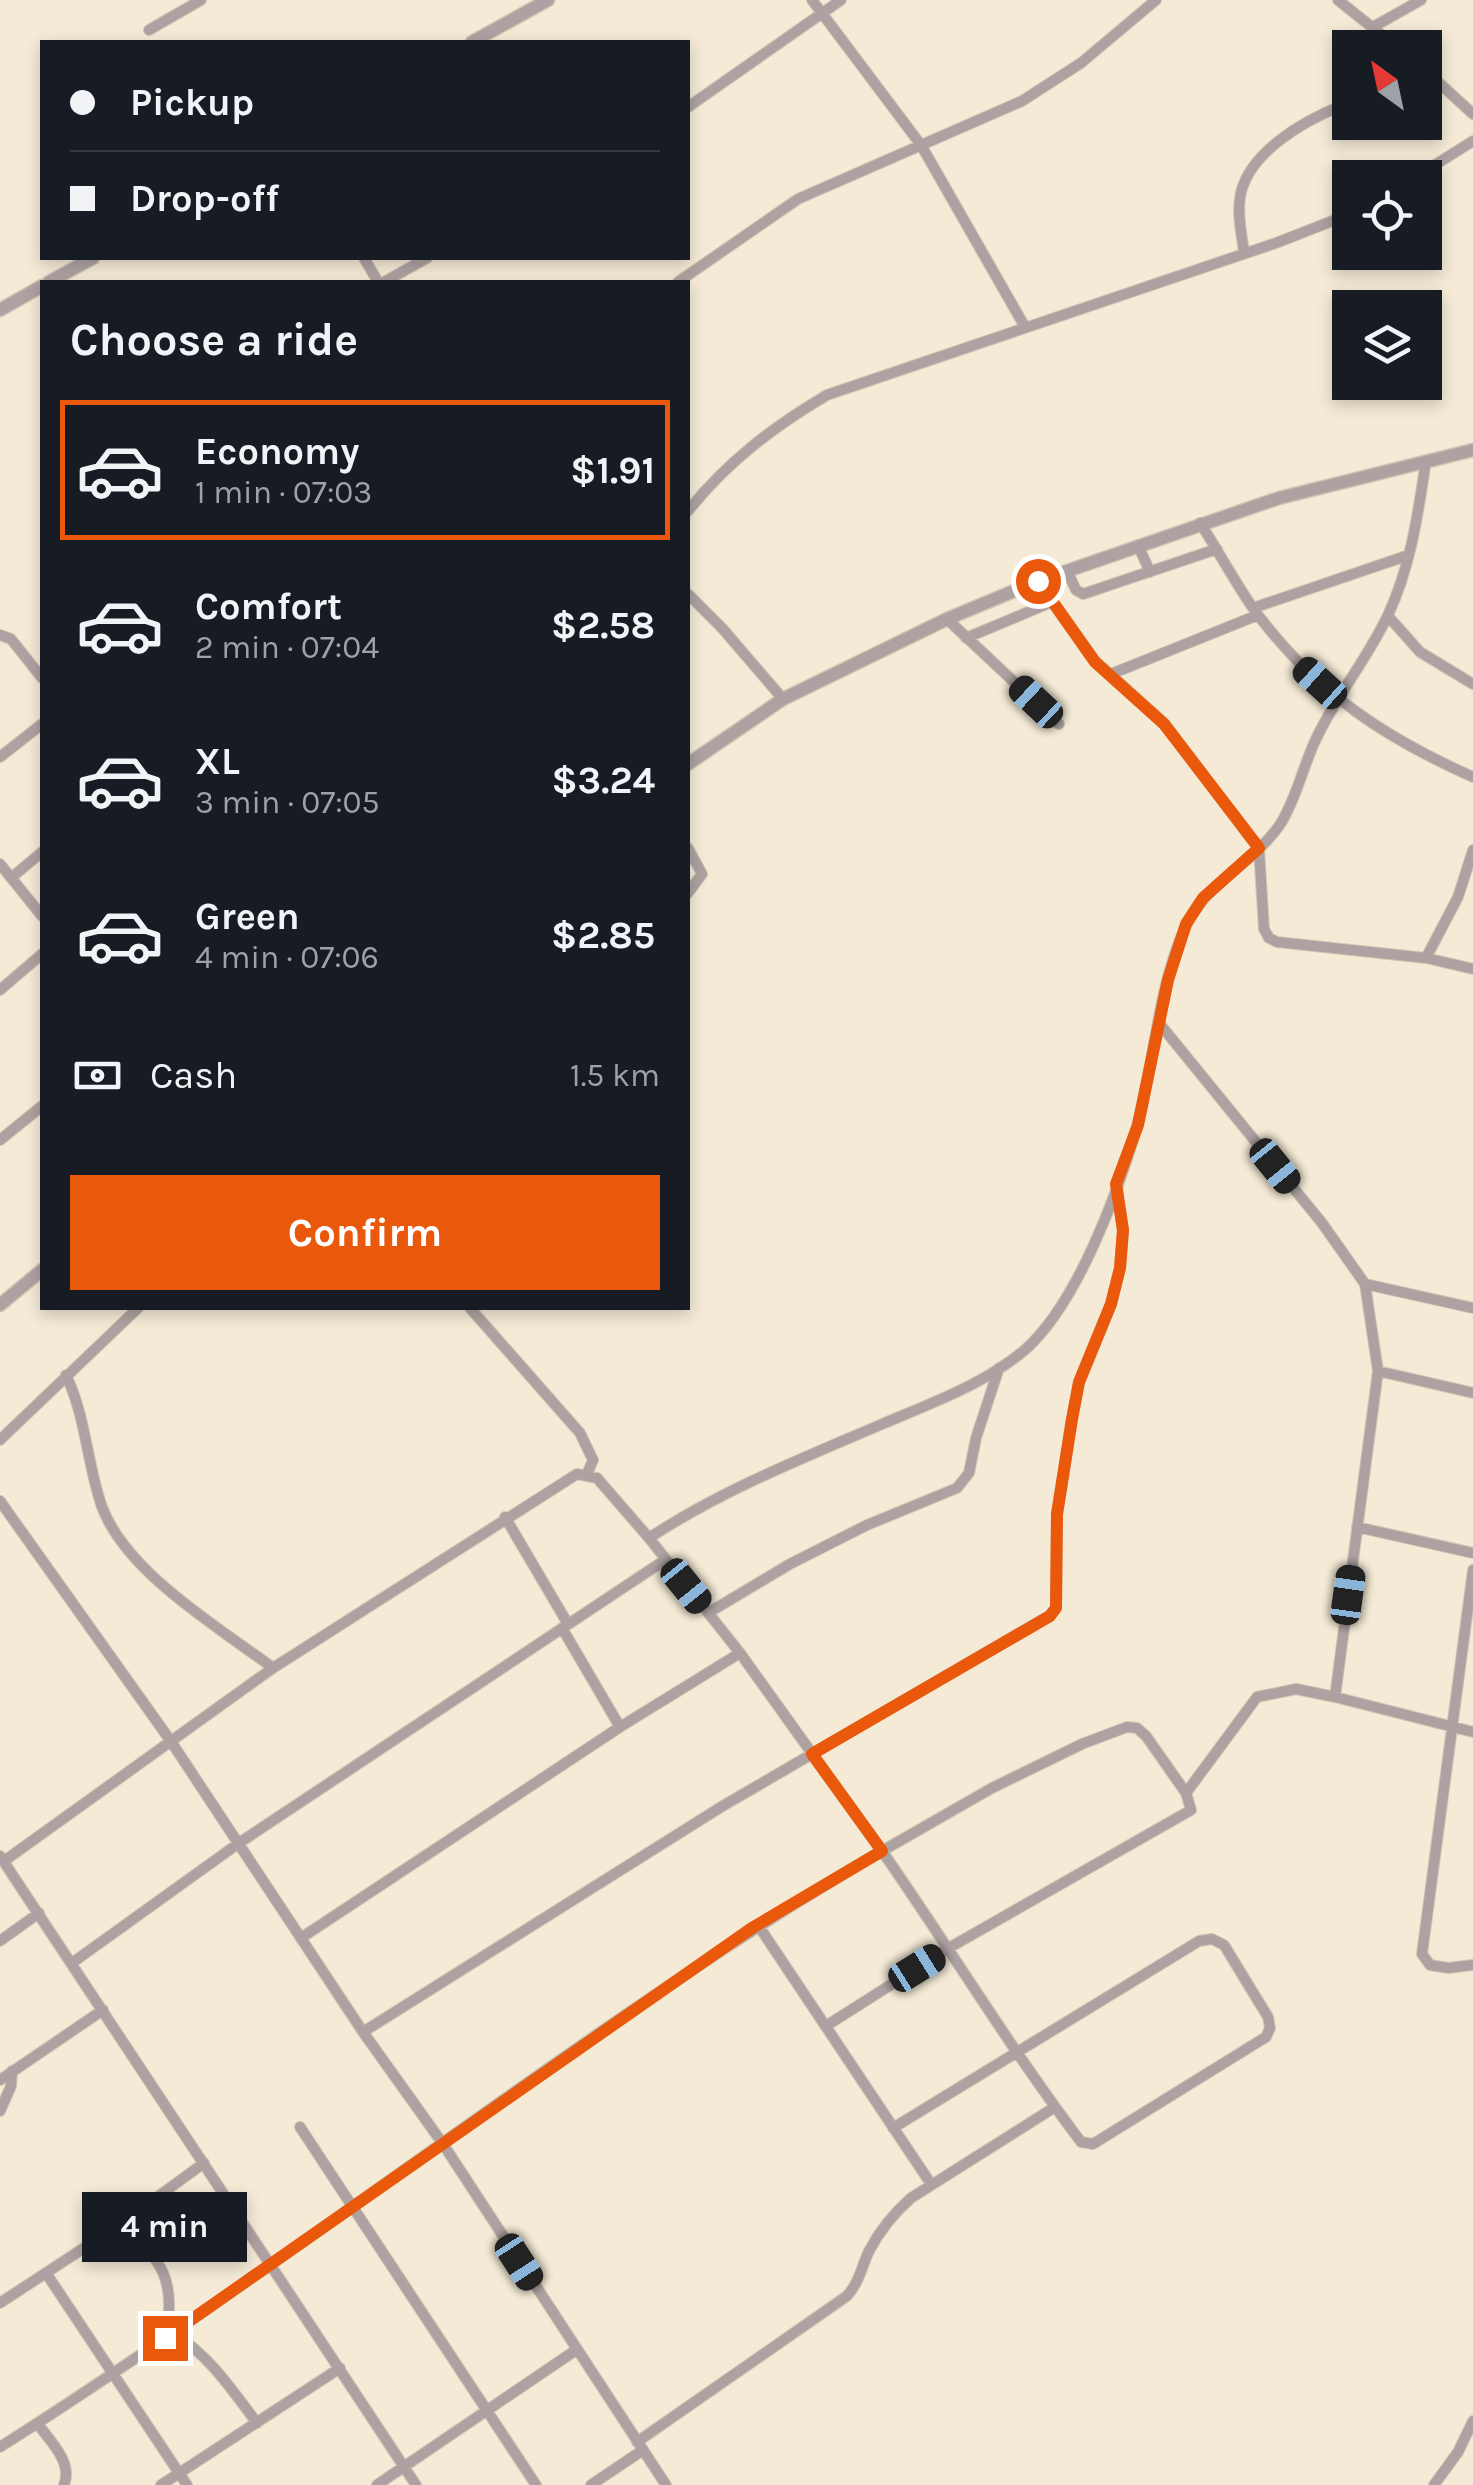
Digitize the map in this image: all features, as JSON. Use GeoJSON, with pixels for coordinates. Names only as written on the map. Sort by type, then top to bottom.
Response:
{"type":"FeatureCollection","features":[{"type":"Feature","properties":{"kind":"street"},"geometry":{"type":"LineString","coordinates":[[149,30],[201,0]]}},
{"type":"Feature","properties":{"kind":"street"},"geometry":{"type":"LineString","coordinates":[[476,40],[548,0]]}},
{"type":"Feature","properties":{"kind":"street"},"geometry":{"type":"LineString","coordinates":[[812,0],[921,145],[1024,327]]}},
{"type":"Feature","properties":{"kind":"street"},"geometry":{"type":"LineString","coordinates":[[690,106],[840,0]]}},
{"type":"Feature","properties":{"kind":"street"},"geometry":{"type":"LineString","coordinates":[[681,280],[798,199],[998,113],[1046,86],[1081,63],[1156,0]]}},
{"type":"Feature","properties":{"kind":"street"},"geometry":{"type":"LineString","coordinates":[[1338,0],[1376,30]]}},
{"type":"Feature","properties":{"kind":"street"},"geometry":{"type":"LineString","coordinates":[[1373,28],[1421,0]]}},
{"type":"Feature","properties":{"kind":"street"},"geometry":{"type":"LineString","coordinates":[[1442,86],[1473,114]]}},
{"type":"Feature","properties":{"kind":"street"},"geometry":{"type":"LineString","coordinates":[[1244,253],[1239,202],[1251,172],[1284,135],[1332,110]]}},
{"type":"Feature","properties":{"kind":"street"},"geometry":{"type":"LineString","coordinates":[[1442,160],[1473,141]]}},
{"type":"Feature","properties":{"kind":"street"},"geometry":{"type":"LineString","coordinates":[[690,509],[740,454],[778,424],[827,395],[1332,221]]}},
{"type":"Feature","properties":{"kind":"street"},"geometry":{"type":"LineString","coordinates":[[53,280],[89,260]]}},
{"type":"Feature","properties":{"kind":"street"},"geometry":{"type":"LineString","coordinates":[[385,280],[423,260]]}},
{"type":"Feature","properties":{"kind":"street"},"geometry":{"type":"LineString","coordinates":[[0,310],[40,287]]}},
{"type":"Feature","properties":{"kind":"street"},"geometry":{"type":"LineString","coordinates":[[690,763],[783,699],[947,619],[1038,581],[1279,498],[1473,450]]}},
{"type":"Feature","properties":{"kind":"street"},"geometry":{"type":"LineString","coordinates":[[650,1538],[688,1513],[776,1468],[920,1408],[999,1368],[1044,1329],[1068,1294],[1096,1238],[1138,1125],[1159,1023],[1186,924],[1203,898],[1281,823],[1316,737],[1388,616],[1409,555],[1426,461]]}},
{"type":"Feature","properties":{"kind":"street"},"geometry":{"type":"LineString","coordinates":[[1200,523],[1256,611],[1303,667],[1377,729],[1473,777]]}},
{"type":"Feature","properties":{"kind":"street"},"geometry":{"type":"LineString","coordinates":[[1138,545],[1150,572]]}},
{"type":"Feature","properties":{"kind":"street"},"geometry":{"type":"LineString","coordinates":[[1067,571],[1079,594],[1084,594],[1216,548]]}},
{"type":"Feature","properties":{"kind":"street"},"geometry":{"type":"LineString","coordinates":[[1111,674],[1256,611],[1409,555]]}},
{"type":"Feature","properties":{"kind":"street"},"geometry":{"type":"LineString","coordinates":[[1038,581],[1095,662],[1164,724],[1259,848],[1264,929],[1269,938],[1426,958],[1473,969]]}},
{"type":"Feature","properties":{"kind":"street"},"geometry":{"type":"LineString","coordinates":[[690,596],[783,699]]}},
{"type":"Feature","properties":{"kind":"street"},"geometry":{"type":"LineString","coordinates":[[966,638],[1052,602]]}},
{"type":"Feature","properties":{"kind":"street"},"geometry":{"type":"LineString","coordinates":[[1388,616],[1436,664],[1473,684]]}},
{"type":"Feature","properties":{"kind":"street"},"geometry":{"type":"LineString","coordinates":[[947,619],[1059,724]]}},
{"type":"Feature","properties":{"kind":"street"},"geometry":{"type":"LineString","coordinates":[[0,634],[11,639],[40,675]]}},
{"type":"Feature","properties":{"kind":"street"},"geometry":{"type":"LineString","coordinates":[[0,757],[40,726]]}},
{"type":"Feature","properties":{"kind":"street"},"geometry":{"type":"LineString","coordinates":[[1426,958],[1458,897],[1473,850]]}},
{"type":"Feature","properties":{"kind":"street"},"geometry":{"type":"LineString","coordinates":[[690,852],[702,874],[690,891]]}},
{"type":"Feature","properties":{"kind":"street"},"geometry":{"type":"LineString","coordinates":[[11,878],[40,854]]}},
{"type":"Feature","properties":{"kind":"street"},"geometry":{"type":"LineString","coordinates":[[0,864],[40,914]]}},
{"type":"Feature","properties":{"kind":"street"},"geometry":{"type":"LineString","coordinates":[[0,990],[40,956]]}},
{"type":"Feature","properties":{"kind":"street"},"geometry":{"type":"LineString","coordinates":[[1159,1023],[1322,1223],[1364,1284],[1378,1371],[1335,1697]]}},
{"type":"Feature","properties":{"kind":"street"},"geometry":{"type":"LineString","coordinates":[[0,1140],[40,1108]]}},
{"type":"Feature","properties":{"kind":"street"},"geometry":{"type":"LineString","coordinates":[[363,2032],[721,1806],[1050,1616],[1056,1608],[1057,1514],[1079,1382],[1111,1304],[1120,1268],[1123,1230],[1116,1184]]}},
{"type":"Feature","properties":{"kind":"street"},"geometry":{"type":"LineString","coordinates":[[0,1306],[40,1272]]}},
{"type":"Feature","properties":{"kind":"street"},"geometry":{"type":"LineString","coordinates":[[1364,1284],[1473,1308]]}},
{"type":"Feature","properties":{"kind":"street"},"geometry":{"type":"LineString","coordinates":[[0,1440],[136,1310]]}},
{"type":"Feature","properties":{"kind":"street"},"geometry":{"type":"LineString","coordinates":[[472,1310],[580,1433],[593,1460],[587,1474]]}},
{"type":"Feature","properties":{"kind":"street"},"geometry":{"type":"LineString","coordinates":[[708,1613],[790,1564],[867,1525],[958,1488],[969,1473],[999,1368]]}},
{"type":"Feature","properties":{"kind":"street"},"geometry":{"type":"LineString","coordinates":[[1378,1371],[1473,1393]]}},
{"type":"Feature","properties":{"kind":"street"},"geometry":{"type":"LineString","coordinates":[[66,1375],[79,1401],[100,1502],[122,1546],[145,1570],[272,1668]]}},
{"type":"Feature","properties":{"kind":"street"},"geometry":{"type":"LineString","coordinates":[[416,2485],[2,1858],[272,1668],[564,1479],[587,1474],[606,1486],[740,1653],[882,1851],[1016,2050],[1081,2142],[1092,2144],[1266,2037],[1270,2028],[1268,2016],[1224,1945],[1212,1940],[1199,1941],[1016,2050],[893,2128]]}},
{"type":"Feature","properties":{"kind":"street"},"geometry":{"type":"LineString","coordinates":[[0,1501],[170,1740],[363,2032],[443,2144],[666,2485]]}},
{"type":"Feature","properties":{"kind":"street"},"geometry":{"type":"LineString","coordinates":[[505,1517],[620,1728]]}},
{"type":"Feature","properties":{"kind":"street"},"geometry":{"type":"LineString","coordinates":[[1357,1527],[1473,1553]]}},
{"type":"Feature","properties":{"kind":"street"},"geometry":{"type":"LineString","coordinates":[[72,1963],[239,1843],[665,1560]]}},
{"type":"Feature","properties":{"kind":"street"},"geometry":{"type":"LineString","coordinates":[[1473,1570],[1422,1954],[1430,1965],[1473,1965]]}},
{"type":"Feature","properties":{"kind":"street"},"geometry":{"type":"LineString","coordinates":[[301,1938],[740,1653]]}},
{"type":"Feature","properties":{"kind":"street"},"geometry":{"type":"LineString","coordinates":[[1186,1793],[1257,1697],[1296,1689],[1473,1732]]}},
{"type":"Feature","properties":{"kind":"street"},"geometry":{"type":"LineString","coordinates":[[0,2447],[169,2336],[758,1925],[992,1788],[1082,1744],[1128,1727],[1137,1728],[1146,1736],[1186,1793],[1191,1805],[1186,1814],[947,1949],[826,2026]]}},
{"type":"Feature","properties":{"kind":"street"},"geometry":{"type":"LineString","coordinates":[[0,1941],[40,1914]]}},
{"type":"Feature","properties":{"kind":"street"},"geometry":{"type":"LineString","coordinates":[[758,1925],[931,2184]]}},
{"type":"Feature","properties":{"kind":"street"},"geometry":{"type":"LineString","coordinates":[[0,2080],[103,2010]]}},
{"type":"Feature","properties":{"kind":"street"},"geometry":{"type":"LineString","coordinates":[[0,2110],[13,2080],[12,2071]]}},
{"type":"Feature","properties":{"kind":"street"},"geometry":{"type":"LineString","coordinates":[[591,2485],[847,2296],[860,2280],[866,2256],[894,2213],[931,2184],[1055,2107]]}},
{"type":"Feature","properties":{"kind":"street"},"geometry":{"type":"LineString","coordinates":[[300,2127],[536,2485]]}},
{"type":"Feature","properties":{"kind":"street"},"geometry":{"type":"LineString","coordinates":[[0,2303],[120,2225],[204,2163]]}},
{"type":"Feature","properties":{"kind":"street"},"geometry":{"type":"LineString","coordinates":[[120,2225],[156,2257],[168,2285],[169,2336]]}},
{"type":"Feature","properties":{"kind":"street"},"geometry":{"type":"LineString","coordinates":[[46,2273],[187,2485]]}},
{"type":"Feature","properties":{"kind":"street"},"geometry":{"type":"LineString","coordinates":[[169,2336],[192,2345],[257,2423]]}},
{"type":"Feature","properties":{"kind":"street"},"geometry":{"type":"LineString","coordinates":[[376,2485],[576,2350]]}},
{"type":"Feature","properties":{"kind":"street"},"geometry":{"type":"LineString","coordinates":[[161,2485],[340,2368]]}},
{"type":"Feature","properties":{"kind":"street"},"geometry":{"type":"LineString","coordinates":[[1434,2485],[1458,2452],[1473,2421]]}},
{"type":"Feature","properties":{"kind":"street"},"geometry":{"type":"LineString","coordinates":[[37,2423],[65,2463],[68,2474],[64,2485]]}},
{"type":"Feature","properties":{"kind":"route"},"geometry":{"type":"LineString","coordinates":[[165,2338],[752,1928],[882,1851],[812,1754],[969,1666],[1050,1616],[1056,1608],[1057,1514],[1072,1419],[1079,1382],[1111,1304],[1120,1268],[1123,1230],[1116,1184],[1138,1125],[1168,980],[1186,924],[1203,898],[1259,848],[1164,724],[1095,662],[1038,581]]}}]}
